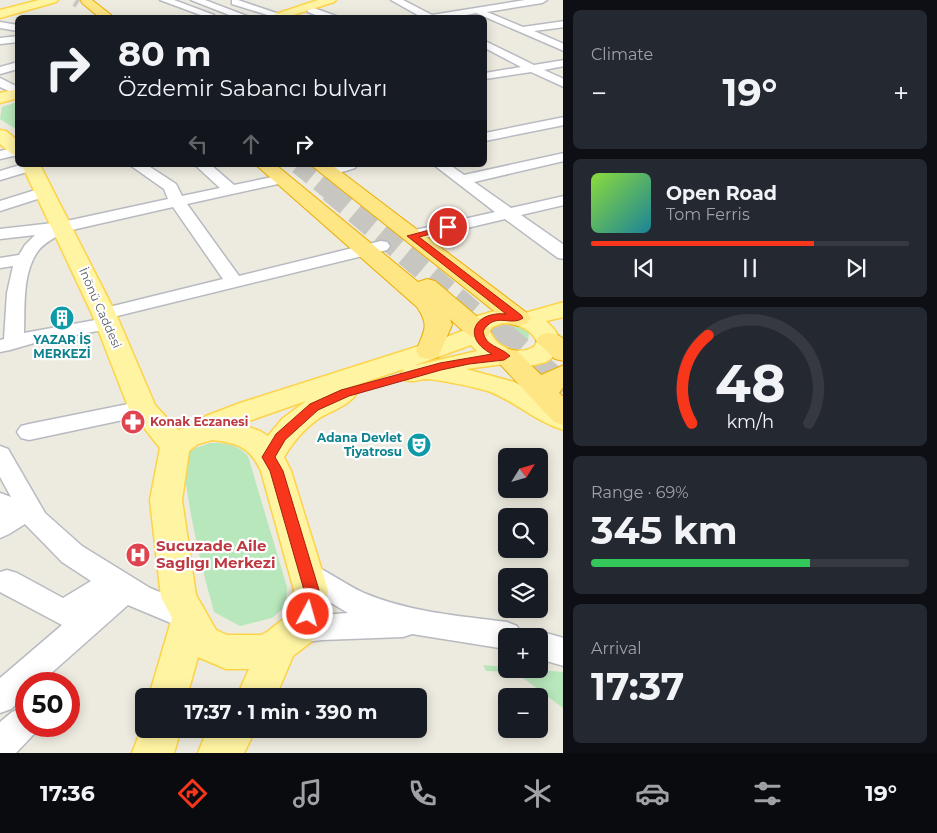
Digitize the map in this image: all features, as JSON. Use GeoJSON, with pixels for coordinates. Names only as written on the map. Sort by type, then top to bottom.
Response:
{"type":"FeatureCollection","features":[{"type":"Feature","properties":{"kind":"highway"},"geometry":{"type":"LineString","coordinates":[[84,2],[86,15]]}},
{"type":"Feature","properties":{"kind":"highway"},"geometry":{"type":"LineString","coordinates":[[84,2],[96,15]]}},
{"type":"Feature","properties":{"kind":"highway"},"geometry":{"type":"LineString","coordinates":[[84,2],[104,15]]}},
{"type":"Feature","properties":{"kind":"highway"},"geometry":{"type":"LineString","coordinates":[[84,2],[112,15]]}},
{"type":"Feature","properties":{"kind":"highway"},"geometry":{"type":"LineString","coordinates":[[324,167],[485,294],[521,319]]}},
{"type":"Feature","properties":{"kind":"highway"},"geometry":{"type":"LineString","coordinates":[[282,172],[414,283],[442,300],[462,310],[476,310],[487,304],[488,299],[485,294]]}},
{"type":"Feature","properties":{"kind":"highway"},"geometry":{"type":"LineString","coordinates":[[374,248],[437,318],[440,325],[426,361]]}},
{"type":"Feature","properties":{"kind":"highway"},"geometry":{"type":"LineString","coordinates":[[442,300],[478,332]]}},
{"type":"Feature","properties":{"kind":"highway"},"geometry":{"type":"LineString","coordinates":[[506,357],[554,405]]}},
{"type":"Feature","properties":{"kind":"highway"},"geometry":{"type":"LineString","coordinates":[[554,405],[549,382],[563,374]]}},
{"type":"Feature","properties":{"kind":"main road"},"geometry":{"type":"LineString","coordinates":[[0,9],[34,0]]}},
{"type":"Feature","properties":{"kind":"main road"},"geometry":{"type":"LineString","coordinates":[[0,14],[52,0]]}},
{"type":"Feature","properties":{"kind":"main road"},"geometry":{"type":"LineString","coordinates":[[281,13],[330,0]]}},
{"type":"Feature","properties":{"kind":"main road"},"geometry":{"type":"LineString","coordinates":[[281,13],[311,10],[346,0]]}},
{"type":"Feature","properties":{"kind":"main road"},"geometry":{"type":"LineString","coordinates":[[0,98],[15,94]]}},
{"type":"Feature","properties":{"kind":"main road","name":"İnönü Caddesi"},"geometry":{"type":"LineString","coordinates":[[0,135],[15,149]]}},
{"type":"Feature","properties":{"kind":"main road","name":"İnönü Caddesi"},"geometry":{"type":"LineString","coordinates":[[30,167],[45,192],[106,319],[143,409],[189,440]]}},
{"type":"Feature","properties":{"kind":"main road"},"geometry":{"type":"LineString","coordinates":[[521,319],[563,309]]}},
{"type":"Feature","properties":{"kind":"main road"},"geometry":{"type":"LineString","coordinates":[[269,457],[281,437],[314,407],[426,361],[478,332],[483,322],[502,316],[521,319],[534,324],[555,340],[538,356],[524,359],[506,357],[426,361],[250,410],[216,423],[189,440],[166,500],[179,597],[203,642],[226,652],[263,652],[289,637]]}},
{"type":"Feature","properties":{"kind":"main road"},"geometry":{"type":"LineString","coordinates":[[478,332],[485,346],[506,357]]}},
{"type":"Feature","properties":{"kind":"main road"},"geometry":{"type":"LineString","coordinates":[[426,361],[465,378],[504,387],[525,397],[563,420]]}},
{"type":"Feature","properties":{"kind":"main road"},"geometry":{"type":"LineString","coordinates":[[189,440],[212,430],[232,432],[250,438],[266,450],[276,471],[311,590],[308,614],[289,637],[260,688]]}},
{"type":"Feature","properties":{"kind":"main road"},"geometry":{"type":"LineString","coordinates":[[170,688],[190,618]]}},
{"type":"Feature","properties":{"kind":"main road"},"geometry":{"type":"LineString","coordinates":[[219,753],[220,738]]}},
{"type":"Feature","properties":{"kind":"main road"},"geometry":{"type":"LineString","coordinates":[[219,753],[230,738]]}},
{"type":"Feature","properties":{"kind":"street"},"geometry":{"type":"LineString","coordinates":[[170,2],[186,0]]}},
{"type":"Feature","properties":{"kind":"street"},"geometry":{"type":"LineString","coordinates":[[196,0],[239,15]]}},
{"type":"Feature","properties":{"kind":"street"},"geometry":{"type":"LineString","coordinates":[[396,0],[425,15]]}},
{"type":"Feature","properties":{"kind":"street"},"geometry":{"type":"LineString","coordinates":[[231,1],[281,13]]}},
{"type":"Feature","properties":{"kind":"street"},"geometry":{"type":"LineString","coordinates":[[170,2],[207,15]]}},
{"type":"Feature","properties":{"kind":"street"},"geometry":{"type":"LineString","coordinates":[[449,15],[523,3],[541,5]]}},
{"type":"Feature","properties":{"kind":"street"},"geometry":{"type":"LineString","coordinates":[[311,10],[325,15]]}},
{"type":"Feature","properties":{"kind":"street"},"geometry":{"type":"LineString","coordinates":[[478,10],[563,48]]}},
{"type":"Feature","properties":{"kind":"street"},"geometry":{"type":"LineString","coordinates":[[494,35],[561,20]]}},
{"type":"Feature","properties":{"kind":"street"},"geometry":{"type":"LineString","coordinates":[[0,24],[15,27]]}},
{"type":"Feature","properties":{"kind":"street"},"geometry":{"type":"LineString","coordinates":[[0,42],[15,40]]}},
{"type":"Feature","properties":{"kind":"street"},"geometry":{"type":"LineString","coordinates":[[487,45],[563,84]]}},
{"type":"Feature","properties":{"kind":"street"},"geometry":{"type":"LineString","coordinates":[[487,76],[563,63]]}},
{"type":"Feature","properties":{"kind":"street"},"geometry":{"type":"LineString","coordinates":[[0,71],[15,66]]}},
{"type":"Feature","properties":{"kind":"street"},"geometry":{"type":"LineString","coordinates":[[0,82],[15,91]]}},
{"type":"Feature","properties":{"kind":"street"},"geometry":{"type":"LineString","coordinates":[[487,137],[563,121]]}},
{"type":"Feature","properties":{"kind":"street"},"geometry":{"type":"LineString","coordinates":[[0,155],[15,157]]}},
{"type":"Feature","properties":{"kind":"street"},"geometry":{"type":"LineString","coordinates":[[461,180],[563,157]]}},
{"type":"Feature","properties":{"kind":"street"},"geometry":{"type":"LineString","coordinates":[[0,176],[15,165]]}},
{"type":"Feature","properties":{"kind":"street"},"geometry":{"type":"LineString","coordinates":[[140,167],[171,187],[177,202],[234,282]]}},
{"type":"Feature","properties":{"kind":"street"},"geometry":{"type":"LineString","coordinates":[[204,167],[231,190]]}},
{"type":"Feature","properties":{"kind":"street"},"geometry":{"type":"LineString","coordinates":[[444,167],[561,250]]}},
{"type":"Feature","properties":{"kind":"street"},"geometry":{"type":"LineString","coordinates":[[0,234],[62,227],[177,202],[231,190],[282,172]]}},
{"type":"Feature","properties":{"kind":"street"},"geometry":{"type":"LineString","coordinates":[[0,186],[18,200]]}},
{"type":"Feature","properties":{"kind":"street"},"geometry":{"type":"LineString","coordinates":[[0,206],[45,192]]}},
{"type":"Feature","properties":{"kind":"street"},"geometry":{"type":"LineString","coordinates":[[412,236],[563,200]]}},
{"type":"Feature","properties":{"kind":"street"},"geometry":{"type":"LineString","coordinates":[[62,227],[36,241],[22,260],[8,286],[7,334],[65,330],[234,282],[374,248]]}},
{"type":"Feature","properties":{"kind":"street"},"geometry":{"type":"LineString","coordinates":[[0,263],[22,260]]}},
{"type":"Feature","properties":{"kind":"street"},"geometry":{"type":"LineString","coordinates":[[29,432],[143,409]]}},
{"type":"Feature","properties":{"kind":"street"},"geometry":{"type":"LineString","coordinates":[[0,456],[11,513],[36,520],[72,554],[119,585],[148,601],[190,618]]}},
{"type":"Feature","properties":{"kind":"street"},"geometry":{"type":"LineString","coordinates":[[306,574],[356,603],[419,623],[498,635]]}},
{"type":"Feature","properties":{"kind":"street"},"geometry":{"type":"LineString","coordinates":[[7,582],[64,613],[119,585]]}},
{"type":"Feature","properties":{"kind":"street"},"geometry":{"type":"LineString","coordinates":[[0,698],[119,585]]}},
{"type":"Feature","properties":{"kind":"street"},"geometry":{"type":"LineString","coordinates":[[289,637],[322,627],[419,623]]}},
{"type":"Feature","properties":{"kind":"street"},"geometry":{"type":"LineString","coordinates":[[548,648],[563,652]]}},
{"type":"Feature","properties":{"kind":"street"},"geometry":{"type":"LineString","coordinates":[[0,745],[15,731]]}},
{"type":"Feature","properties":{"kind":"green space"},"geometry":{"type":"Polygon","coordinates":[[[15,103],[15,129],[0,119],[2,107],[15,103]]]}},
{"type":"Feature","properties":{"kind":"green space"},"geometry":{"type":"Polygon","coordinates":[[[501,322],[523,327],[529,333],[528,340],[518,344],[507,344],[497,339],[492,330],[496,324],[501,322]]]}},
{"type":"Feature","properties":{"kind":"green space"},"geometry":{"type":"Polygon","coordinates":[[[210,443],[231,445],[240,449],[248,456],[287,587],[286,606],[272,618],[240,626],[214,612],[195,536],[183,458],[190,450],[210,443]]]}},
{"type":"Feature","properties":{"kind":"green space"},"geometry":{"type":"Polygon","coordinates":[[[483,665],[498,666],[498,671],[486,671],[483,665]]]}},
{"type":"Feature","properties":{"kind":"green space"},"geometry":{"type":"Polygon","coordinates":[[[548,671],[563,672],[563,708],[548,697],[548,688],[536,688],[523,678],[548,678],[548,671]]]}},
{"type":"Feature","properties":{"kind":"tunnel"},"geometry":{"type":"LineString","coordinates":[[300,167],[331,192]]}},
{"type":"Feature","properties":{"kind":"tunnel"},"geometry":{"type":"LineString","coordinates":[[330,191],[498,333]]}},
{"type":"Feature","properties":{"kind":"tunnel"},"geometry":{"type":"LineString","coordinates":[[497,332],[563,389]]}},
{"type":"Feature","properties":{"kind":"place","name":"YAZAR İŞ MERKEZİ"},"geometry":{"type":"Point","coordinates":[62,318]}},
{"type":"Feature","properties":{"kind":"place","name":"Konak Eczanesi"},"geometry":{"type":"Point","coordinates":[133,422]}},
{"type":"Feature","properties":{"kind":"place","name":"Adana Devlet Tiyatrosu"},"geometry":{"type":"Point","coordinates":[419,445]}},
{"type":"Feature","properties":{"kind":"place","name":"Sucuzade Aile Saglıgı Merkezi"},"geometry":{"type":"Point","coordinates":[138,555]}},
{"type":"Feature","properties":{"kind":"route"},"geometry":{"type":"LineString","coordinates":[[308,614],[311,590],[276,471],[269,457],[281,437],[296,421],[314,407],[345,393],[440,366],[504,356],[485,346],[479,338],[478,331],[483,322],[488,320],[502,316],[518,318],[412,236],[448,227]]}}]}
